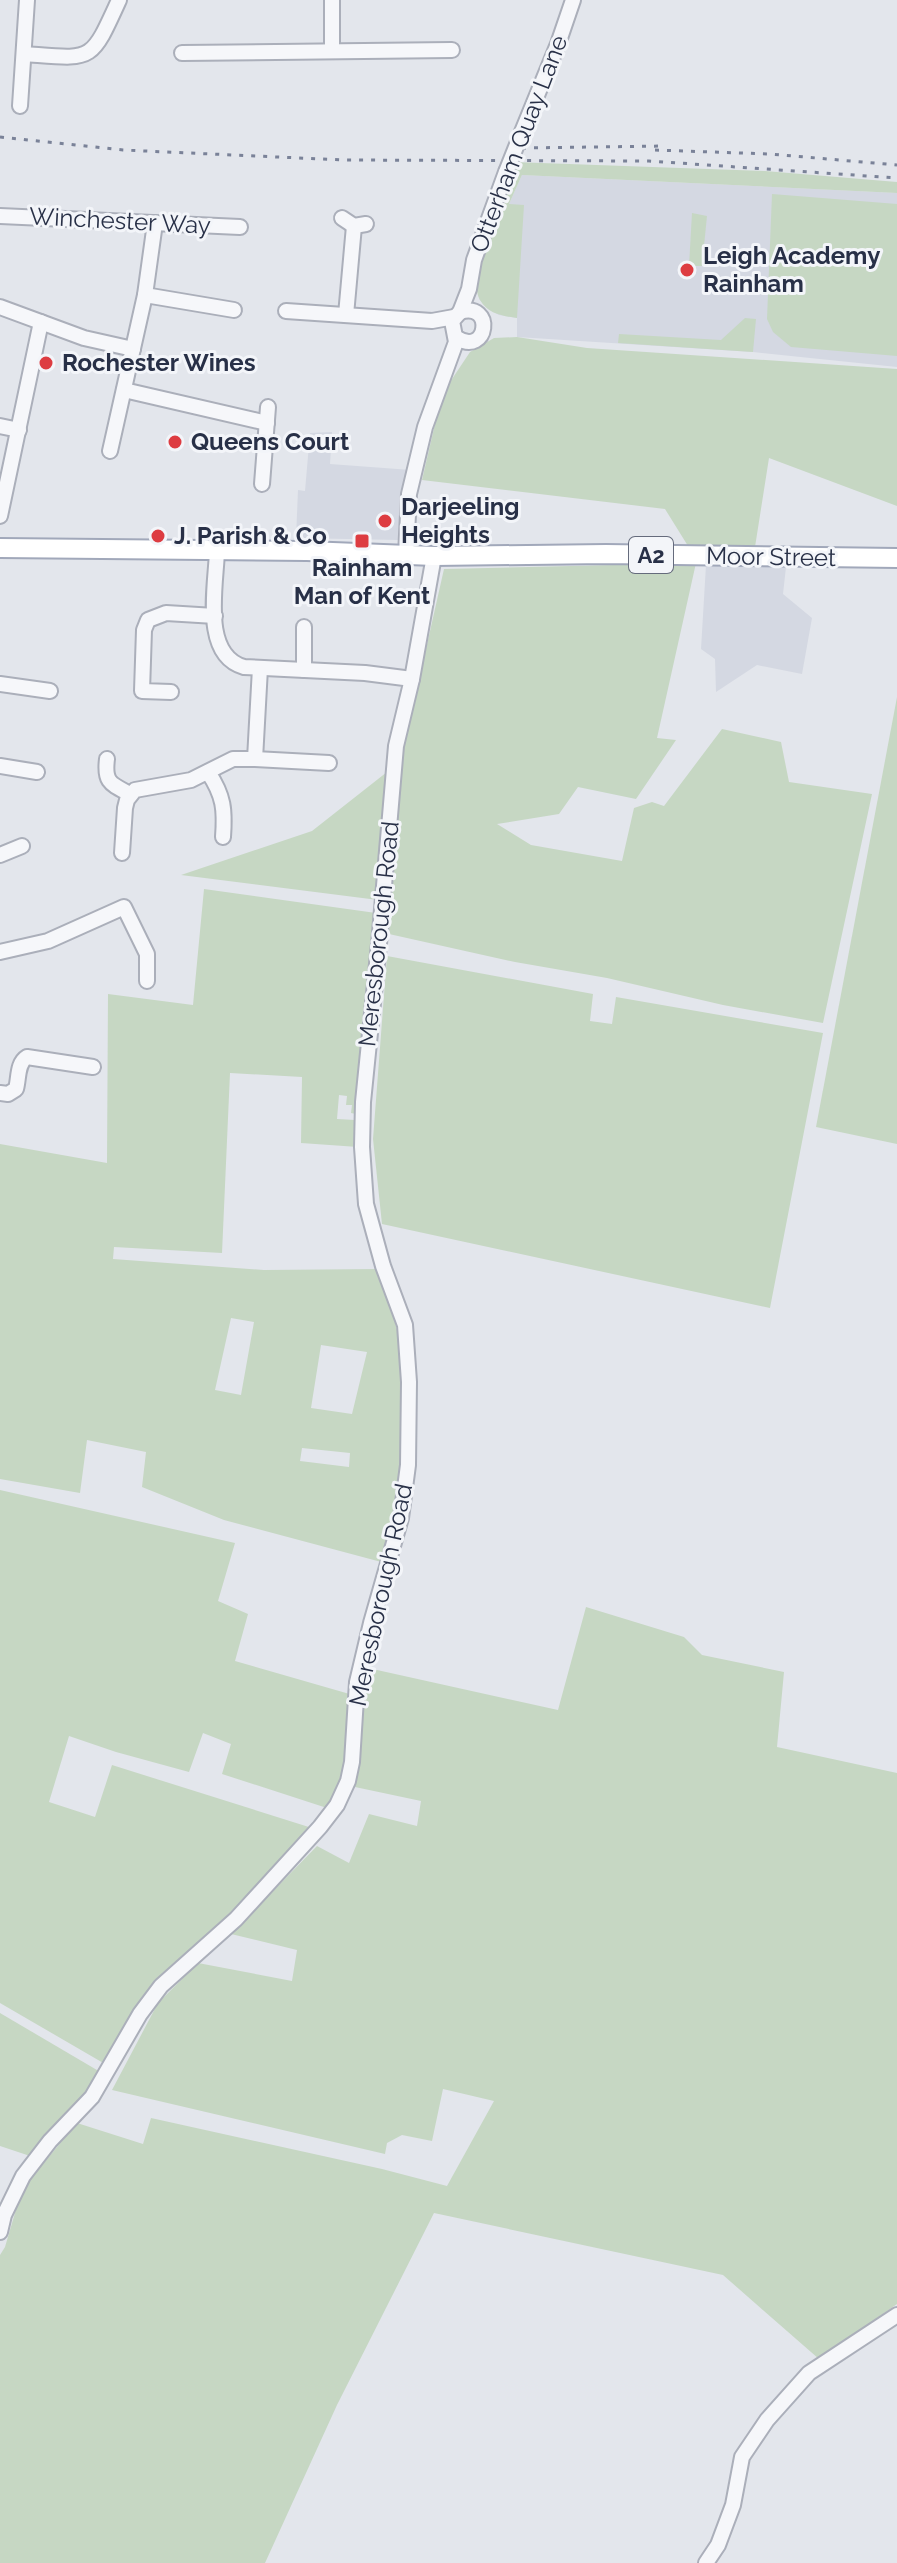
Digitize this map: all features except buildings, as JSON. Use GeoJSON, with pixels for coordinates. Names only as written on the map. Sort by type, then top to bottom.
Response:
{"type":"FeatureCollection","features":[{"type":"Feature","properties":{"kind":"main road","name":"A2"},"geometry":{"type":"LineString","coordinates":[[0,548],[406,555]]}},
{"type":"Feature","properties":{"kind":"main road","name":"Moor Street"},"geometry":{"type":"LineString","coordinates":[[406,555],[897,558]]}},
{"type":"Feature","properties":{"kind":"street"},"geometry":{"type":"LineString","coordinates":[[20,106],[27,0]]}},
{"type":"Feature","properties":{"kind":"street"},"geometry":{"type":"LineString","coordinates":[[24,54],[74,57],[90,53],[99,43],[119,0]]}},
{"type":"Feature","properties":{"kind":"street"},"geometry":{"type":"LineString","coordinates":[[332,0],[332,51]]}},
{"type":"Feature","properties":{"kind":"street","name":"Otterham Quay Lane"},"geometry":{"type":"LineString","coordinates":[[406,555],[409,494],[425,427],[449,365],[456,336],[452,325],[463,313],[474,260],[573,0]]}},
{"type":"Feature","properties":{"kind":"street"},"geometry":{"type":"LineString","coordinates":[[182,53],[452,50]]}},
{"type":"Feature","properties":{"kind":"street","name":"Winchester Way"},"geometry":{"type":"LineString","coordinates":[[0,216],[240,227]]}},
{"type":"Feature","properties":{"kind":"street"},"geometry":{"type":"LineString","coordinates":[[110,451],[145,295],[155,223]]}},
{"type":"Feature","properties":{"kind":"street"},"geometry":{"type":"LineString","coordinates":[[346,315],[354,223]]}},
{"type":"Feature","properties":{"kind":"street"},"geometry":{"type":"LineString","coordinates":[[145,295],[234,310]]}},
{"type":"Feature","properties":{"kind":"street"},"geometry":{"type":"LineString","coordinates":[[0,307],[84,338],[133,349]]}},
{"type":"Feature","properties":{"kind":"street"},"geometry":{"type":"LineString","coordinates":[[286,311],[432,321],[463,313]]}},
{"type":"Feature","properties":{"kind":"street","name":"Otterham Quay Lane"},"geometry":{"type":"LineString","coordinates":[[449,365],[482,334],[482,317],[463,313]]}},
{"type":"Feature","properties":{"kind":"street"},"geometry":{"type":"LineString","coordinates":[[432,321],[466,342],[475,340]]}},
{"type":"Feature","properties":{"kind":"street"},"geometry":{"type":"LineString","coordinates":[[0,516],[41,322]]}},
{"type":"Feature","properties":{"kind":"street"},"geometry":{"type":"LineString","coordinates":[[124,390],[267,423]]}},
{"type":"Feature","properties":{"kind":"street"},"geometry":{"type":"LineString","coordinates":[[262,484],[268,407]]}},
{"type":"Feature","properties":{"kind":"street"},"geometry":{"type":"LineString","coordinates":[[0,426],[19,430]]}},
{"type":"Feature","properties":{"kind":"street"},"geometry":{"type":"LineString","coordinates":[[217,551],[216,637],[225,657],[237,665],[412,679]]}},
{"type":"Feature","properties":{"kind":"street","name":"Meresborough Road"},"geometry":{"type":"LineString","coordinates":[[0,2232],[4,2215],[23,2176],[50,2141],[92,2097],[140,2014],[161,1986],[247,1908],[330,1816],[348,1781],[357,1682],[401,1518],[408,1465],[409,1382],[405,1325],[383,1266],[366,1204],[362,1147],[366,1061],[396,746],[412,679],[434,556]]}},
{"type":"Feature","properties":{"kind":"street"},"geometry":{"type":"LineString","coordinates":[[171,692],[142,691],[144,630],[148,620],[166,613],[215,616]]}},
{"type":"Feature","properties":{"kind":"street"},"geometry":{"type":"LineString","coordinates":[[304,627],[304,670]]}},
{"type":"Feature","properties":{"kind":"street"},"geometry":{"type":"LineString","coordinates":[[255,759],[260,668]]}},
{"type":"Feature","properties":{"kind":"street"},"geometry":{"type":"LineString","coordinates":[[0,684],[50,691]]}},
{"type":"Feature","properties":{"kind":"street"},"geometry":{"type":"LineString","coordinates":[[107,759],[105,773],[110,784],[130,794]]}},
{"type":"Feature","properties":{"kind":"street"},"geometry":{"type":"LineString","coordinates":[[122,853],[125,808],[130,794],[140,788],[191,780],[233,759],[329,763]]}},
{"type":"Feature","properties":{"kind":"street"},"geometry":{"type":"LineString","coordinates":[[0,766],[37,772]]}},
{"type":"Feature","properties":{"kind":"street"},"geometry":{"type":"LineString","coordinates":[[208,772],[223,802],[223,837]]}},
{"type":"Feature","properties":{"kind":"street"},"geometry":{"type":"LineString","coordinates":[[0,855],[22,846]]}},
{"type":"Feature","properties":{"kind":"street"},"geometry":{"type":"LineString","coordinates":[[0,952],[48,941],[124,907],[147,954],[147,981]]}},
{"type":"Feature","properties":{"kind":"street"},"geometry":{"type":"LineString","coordinates":[[0,1093],[14,1091],[20,1065],[27,1057],[93,1067]]}},
{"type":"Feature","properties":{"kind":"street"},"geometry":{"type":"LineString","coordinates":[[706,2563],[718,2545],[733,2505],[742,2457],[767,2420],[809,2373],[897,2315]]}},
{"type":"Feature","properties":{"kind":"shaded area","name":"Leigh Academy Rainham"},"geometry":{"type":"Polygon","coordinates":[[[522,175],[897,193],[897,367],[753,352],[517,337],[517,318],[499,315],[479,299],[509,204],[522,175]]]}},
{"type":"Feature","properties":{"kind":"shaded area"},"geometry":{"type":"Polygon","coordinates":[[[332,432],[330,464],[411,470],[399,540],[296,538],[298,490],[305,491],[310,433],[332,432]]]}},
{"type":"Feature","properties":{"kind":"shaded area"},"geometry":{"type":"Polygon","coordinates":[[[706,565],[786,567],[783,594],[812,618],[802,674],[757,665],[716,692],[715,659],[701,649],[706,565]]]}},
{"type":"Feature","properties":{"kind":"green space"},"geometry":{"type":"Polygon","coordinates":[[[513,162],[765,171],[897,182],[897,193],[522,175],[509,204],[524,205],[517,318],[487,308],[480,300],[477,288],[477,272],[487,232],[513,162]]]}},
{"type":"Feature","properties":{"kind":"green space"},"geometry":{"type":"Polygon","coordinates":[[[772,194],[897,204],[897,356],[791,347],[773,332],[767,319],[772,194]]]}},
{"type":"Feature","properties":{"kind":"green space"},"geometry":{"type":"Polygon","coordinates":[[[692,213],[707,216],[702,266],[689,266],[692,213]]]}},
{"type":"Feature","properties":{"kind":"green space"},"geometry":{"type":"Polygon","coordinates":[[[745,318],[756,319],[753,352],[618,343],[619,334],[721,340],[745,318]]]}},
{"type":"Feature","properties":{"kind":"green space"},"geometry":{"type":"Polygon","coordinates":[[[517,337],[587,348],[897,369],[897,506],[769,458],[755,547],[688,546],[665,509],[422,480],[442,394],[470,352],[494,338],[517,337]]]}},
{"type":"Feature","properties":{"kind":"green space"},"geometry":{"type":"Polygon","coordinates":[[[696,563],[657,738],[676,740],[636,799],[578,787],[559,814],[497,824],[531,845],[622,861],[634,808],[652,802],[664,806],[722,729],[781,742],[789,782],[872,794],[823,1023],[723,1005],[389,934],[403,751],[444,569],[696,563]]]}},
{"type":"Feature","properties":{"kind":"green space"},"geometry":{"type":"Polygon","coordinates":[[[897,697],[897,1144],[816,1127],[897,697]]]}},
{"type":"Feature","properties":{"kind":"green space"},"geometry":{"type":"Polygon","coordinates":[[[387,772],[378,900],[181,875],[312,831],[387,772]]]}},
{"type":"Feature","properties":{"kind":"green space"},"geometry":{"type":"Polygon","coordinates":[[[204,889],[376,913],[358,1147],[301,1143],[302,1077],[230,1073],[222,1253],[114,1247],[113,1259],[264,1270],[381,1269],[404,1357],[400,1476],[385,1563],[224,1520],[142,1487],[146,1452],[87,1440],[80,1493],[0,1479],[0,1144],[107,1163],[108,994],[193,1005],[204,889]],[[339,1095],[337,1119],[355,1120],[356,1114],[351,1113],[352,1105],[346,1105],[347,1096],[339,1095]],[[231,1318],[215,1390],[241,1395],[254,1322],[231,1318]],[[321,1345],[311,1408],[352,1414],[367,1352],[321,1345]],[[302,1448],[300,1461],[349,1467],[350,1453],[302,1448]]]}},
{"type":"Feature","properties":{"kind":"green space"},"geometry":{"type":"Polygon","coordinates":[[[387,956],[593,994],[590,1021],[612,1024],[616,997],[823,1033],[770,1308],[382,1224],[373,1139],[387,956]]]}},
{"type":"Feature","properties":{"kind":"green space"},"geometry":{"type":"Polygon","coordinates":[[[0,1490],[235,1543],[218,1601],[248,1614],[235,1661],[353,1695],[345,1777],[330,1809],[222,1774],[231,1744],[203,1733],[189,1772],[69,1736],[49,1802],[95,1817],[112,1765],[312,1828],[219,1930],[157,1983],[105,2064],[0,2003],[0,1490]]]}},
{"type":"Feature","properties":{"kind":"green space"},"geometry":{"type":"Polygon","coordinates":[[[586,1607],[684,1637],[702,1655],[784,1672],[777,1747],[897,1773],[897,2304],[819,2359],[723,2275],[434,2213],[337,2405],[265,2563],[0,2563],[0,2255],[22,2189],[77,2123],[143,2144],[151,2118],[447,2186],[494,2101],[443,2089],[432,2141],[402,2135],[387,2143],[385,2154],[112,2090],[158,2003],[198,1963],[292,1981],[297,1950],[231,1934],[317,1846],[349,1863],[369,1814],[417,1826],[421,1801],[355,1787],[368,1668],[558,1710],[586,1607]]]}},
{"type":"Feature","properties":{"kind":"green space"},"geometry":{"type":"Polygon","coordinates":[[[0,2013],[102,2073],[90,2092],[33,2157],[0,2146],[0,2013]]]}},
{"type":"Feature","properties":{"kind":"railway"},"geometry":{"type":"LineString","coordinates":[[0,137],[123,150],[344,160],[649,161],[897,178]]}},
{"type":"Feature","properties":{"kind":"railway"},"geometry":{"type":"LineString","coordinates":[[522,148],[666,146]]}},
{"type":"Feature","properties":{"kind":"railway"},"geometry":{"type":"LineString","coordinates":[[655,150],[770,154],[897,165]]}},
{"type":"Feature","properties":{"kind":"place","name":"Leigh Academy Rainham"},"geometry":{"type":"Point","coordinates":[687,270]}},
{"type":"Feature","properties":{"kind":"place","name":"Rochester Wines"},"geometry":{"type":"Point","coordinates":[46,363]}},
{"type":"Feature","properties":{"kind":"place","name":"Queens Court"},"geometry":{"type":"Point","coordinates":[175,442]}},
{"type":"Feature","properties":{"kind":"place","name":"Darjeeling Heights"},"geometry":{"type":"Point","coordinates":[385,521]}},
{"type":"Feature","properties":{"kind":"place","name":"J. Parish & Co"},"geometry":{"type":"Point","coordinates":[158,536]}},
{"type":"Feature","properties":{"kind":"place","name":"Rainham Man of Kent"},"geometry":{"type":"Point","coordinates":[362,541]}}]}
